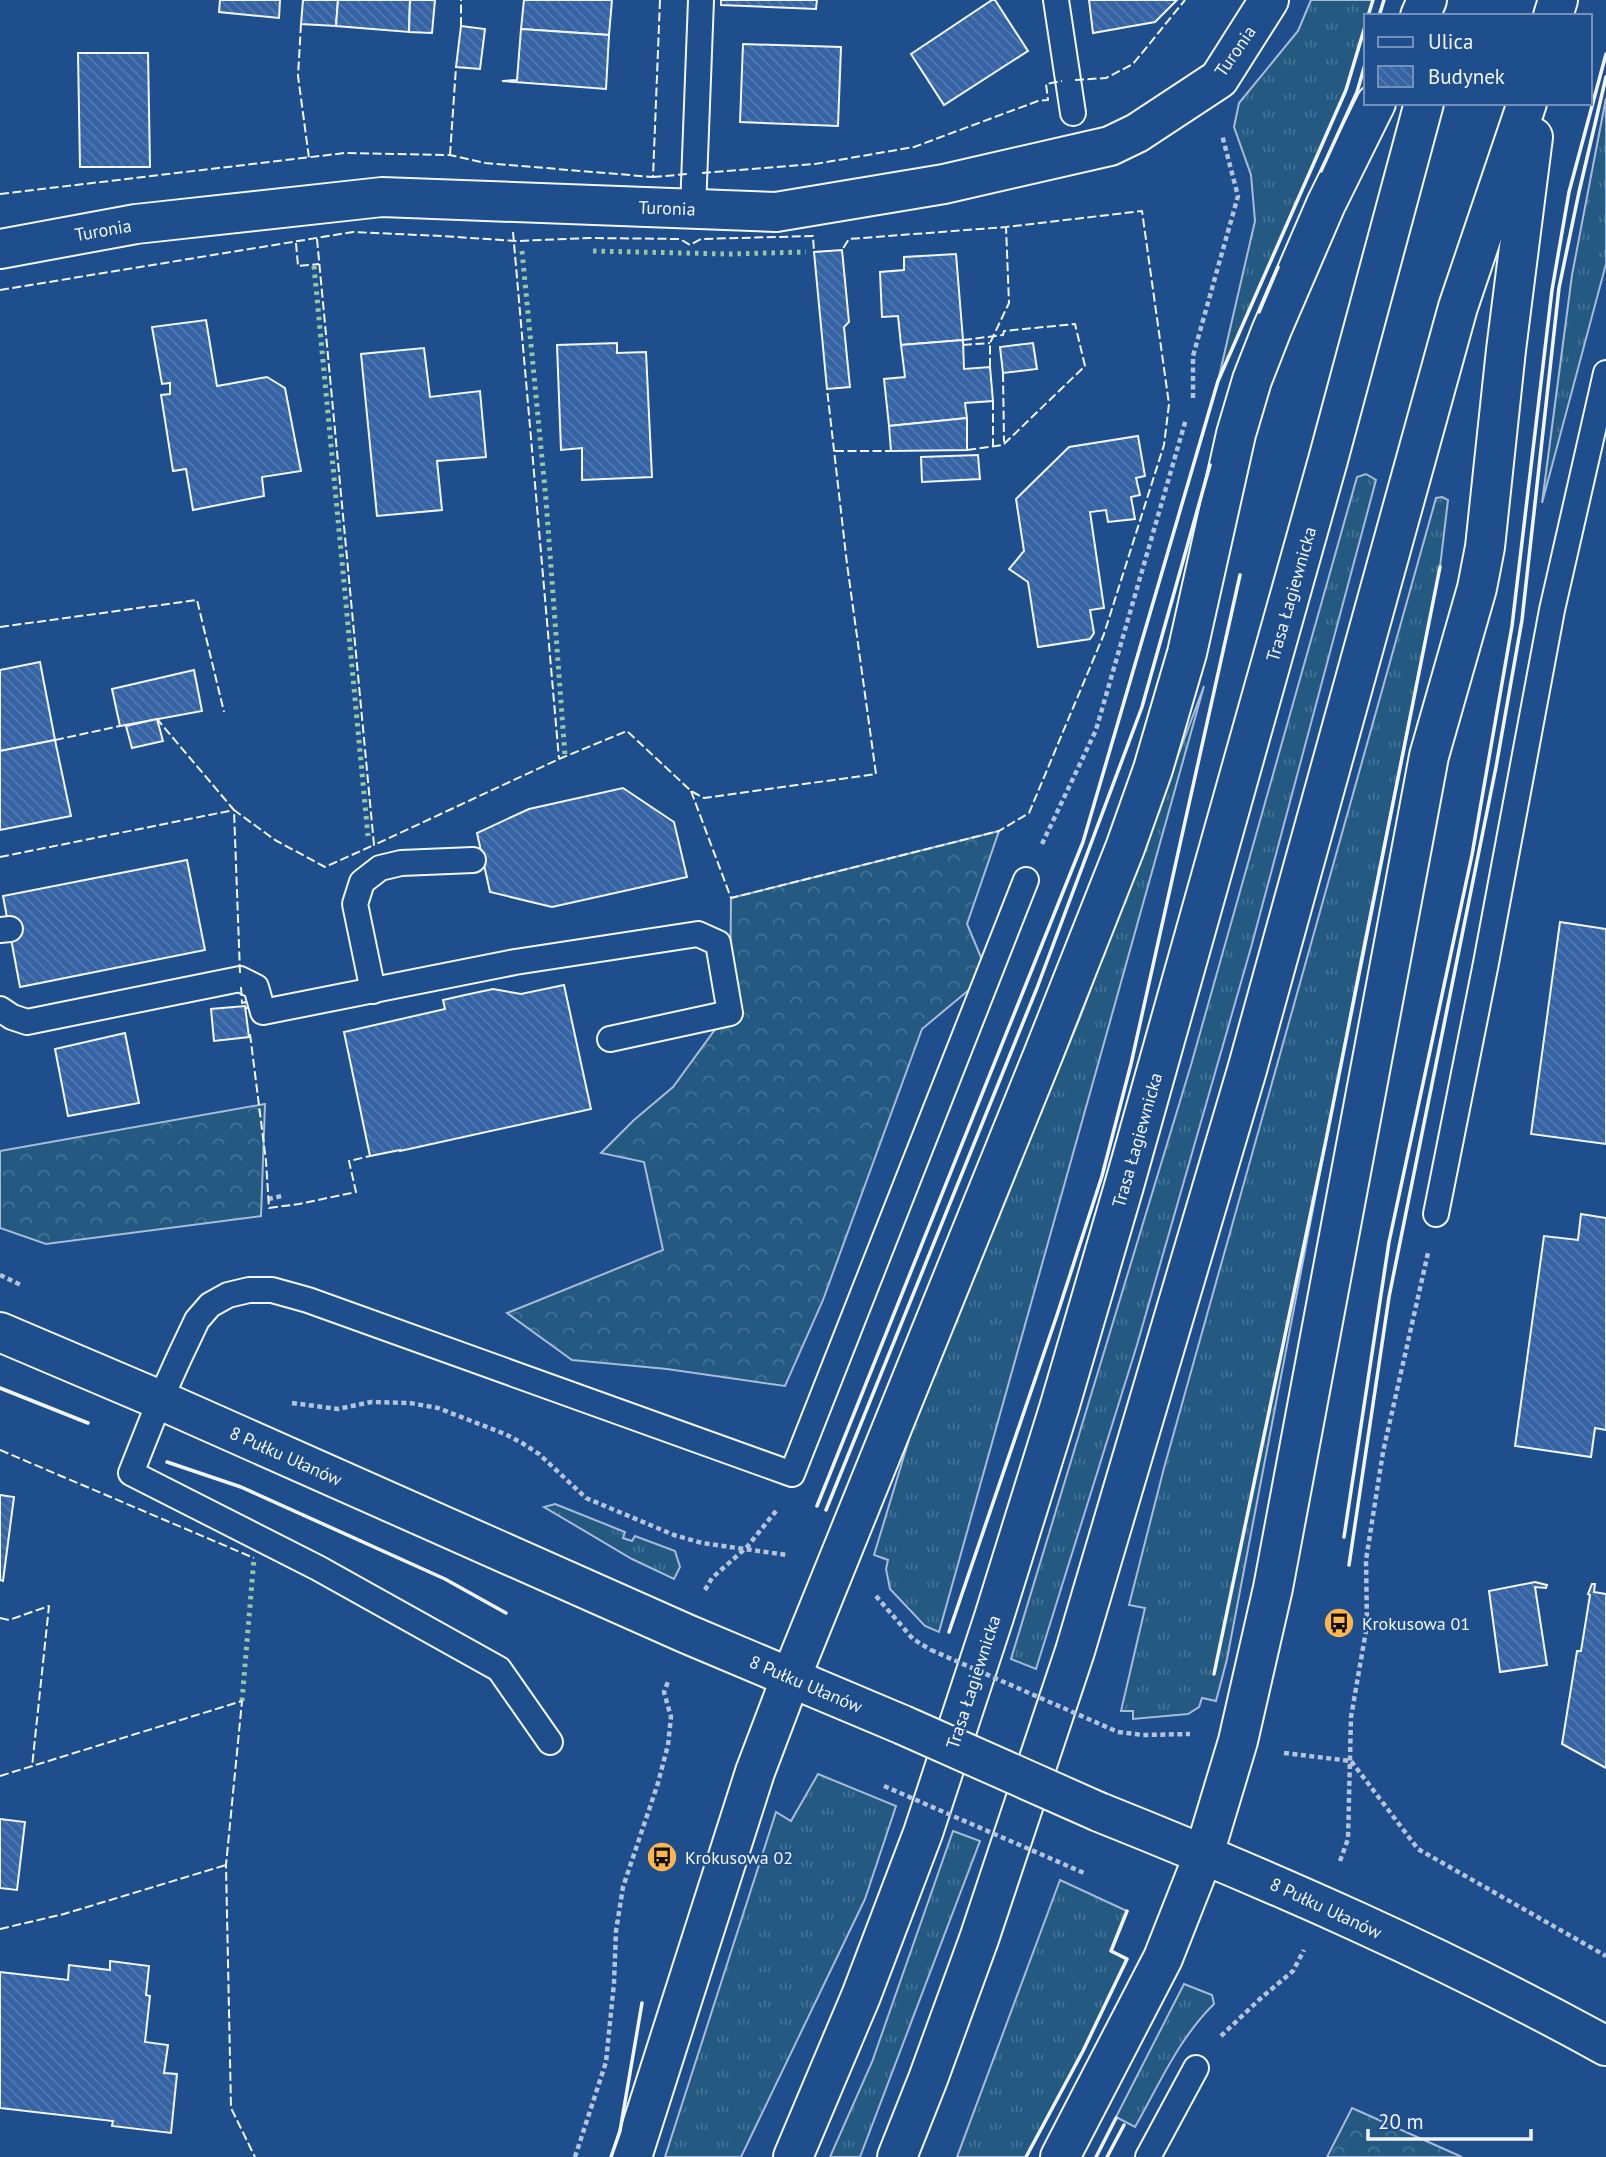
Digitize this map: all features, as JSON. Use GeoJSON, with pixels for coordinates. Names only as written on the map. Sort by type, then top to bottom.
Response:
{"type":"FeatureCollection","features":[{"type":"Feature","properties":{"kind":"main road","name":"Turonia"},"geometry":{"type":"LineString","coordinates":[[0,249],[136,224],[382,197],[776,212],[944,184],[1110,146],[1137,132],[1219,79],[1269,0]]}},
{"type":"Feature","properties":{"kind":"main road"},"geometry":{"type":"LineString","coordinates":[[632,2157],[755,1772],[1043,1055],[1125,848],[1153,769],[1187,653],[1236,434],[1252,380],[1326,204],[1375,105]]}},
{"type":"Feature","properties":{"kind":"main road","name":"Trasa Łagiewnicka"},"geometry":{"type":"LineString","coordinates":[[793,2157],[861,1996],[923,1833],[1060,1405],[1132,1160],[1328,460],[1423,105]]}},
{"type":"Feature","properties":{"kind":"main road"},"geometry":{"type":"LineString","coordinates":[[897,2157],[979,1940],[1075,1651],[1247,1070],[1458,307],[1526,105]]}},
{"type":"Feature","properties":{"kind":"main road"},"geometry":{"type":"LineString","coordinates":[[1060,2157],[1163,1958],[1204,1854],[1238,1741],[1273,1588],[1429,756],[1477,587],[1491,504],[1506,350],[1538,105]]}},
{"type":"Feature","properties":{"kind":"main road","name":"8 Pułku Ułanów"},"geometry":{"type":"LineString","coordinates":[[0,1332],[160,1400],[687,1634],[903,1725],[1099,1812],[1323,1905],[1545,2013],[1606,2046]]}},
{"type":"Feature","properties":{"kind":"lane"},"geometry":{"type":"LineString","coordinates":[[693,209],[701,0]]}},
{"type":"Feature","properties":{"kind":"lane"},"geometry":{"type":"LineString","coordinates":[[1056,0],[1073,113]]}},
{"type":"Feature","properties":{"kind":"lane"},"geometry":{"type":"LineString","coordinates":[[1436,1214],[1552,610],[1606,373]]}},
{"type":"Feature","properties":{"kind":"lane"},"geometry":{"type":"LineString","coordinates":[[373,991],[355,904],[362,882],[380,868],[401,863],[473,860]]}},
{"type":"Feature","properties":{"kind":"lane"},"geometry":{"type":"LineString","coordinates":[[551,1742],[499,1669],[318,1568],[131,1473],[160,1400],[197,1320],[210,1305],[228,1295],[249,1290],[272,1290],[308,1300],[792,1474],[1026,880]]}},
{"type":"Feature","properties":{"kind":"lane"},"geometry":{"type":"LineString","coordinates":[[0,1009],[12,1017],[27,1021],[240,979],[256,987],[262,1012],[515,962],[698,934],[718,943],[730,1013],[610,1039]]}},
{"type":"Feature","properties":{"kind":"lane"},"geometry":{"type":"LineString","coordinates":[[1148,2157],[1196,2068]]}},
{"type":"Feature","properties":{"kind":"path"},"geometry":{"type":"LineString","coordinates":[[1190,405],[1194,393],[1193,356],[1238,196],[1207,87]]}},
{"type":"Feature","properties":{"kind":"path"},"geometry":{"type":"LineString","coordinates":[[1026,880],[1096,730],[1187,418]]}},
{"type":"Feature","properties":{"kind":"path"},"geometry":{"type":"LineString","coordinates":[[268,1199],[282,1196]]}},
{"type":"Feature","properties":{"kind":"path"},"geometry":{"type":"LineString","coordinates":[[1348,1839],[1350,1717],[1367,1625],[1366,1560],[1383,1452],[1436,1214]]}},
{"type":"Feature","properties":{"kind":"path"},"geometry":{"type":"LineString","coordinates":[[338,1409],[371,1402],[410,1403],[438,1408],[522,1443],[539,1454],[586,1498],[674,1535],[702,1542],[790,1555]]}},
{"type":"Feature","properties":{"kind":"path"},"geometry":{"type":"LineString","coordinates":[[706,1589],[712,1578],[747,1547],[769,1522],[779,1507],[792,1474]]}},
{"type":"Feature","properties":{"kind":"path"},"geometry":{"type":"LineString","coordinates":[[870,1587],[914,1639],[931,1650],[1118,1732],[1143,1735],[1197,1734]]}},
{"type":"Feature","properties":{"kind":"path"},"geometry":{"type":"LineString","coordinates":[[575,2157],[606,2062],[616,1931],[623,1887],[668,1745],[671,1717],[664,1692],[669,1679]]}},
{"type":"Feature","properties":{"kind":"path"},"geometry":{"type":"LineString","coordinates":[[1293,1756],[1350,1761],[1418,1849],[1606,1956]]}},
{"type":"Feature","properties":{"kind":"path"},"geometry":{"type":"LineString","coordinates":[[884,1786],[1084,1872]]}},
{"type":"Feature","properties":{"kind":"path"},"geometry":{"type":"LineString","coordinates":[[1196,2068],[1226,2031],[1293,1971],[1303,1952]]}},
{"type":"Feature","properties":{"kind":"green space"},"geometry":{"type":"Polygon","coordinates":[[[1311,0],[1373,0],[1369,14],[1364,14],[1364,30],[1346,90],[1218,381],[1255,221],[1251,175],[1234,127],[1239,103],[1298,31],[1311,0]]]}},
{"type":"Feature","properties":{"kind":"green space"},"geometry":{"type":"Polygon","coordinates":[[[1606,98],[1606,264],[1542,503],[1572,275],[1606,98]]]}},
{"type":"Feature","properties":{"kind":"green space"},"geometry":{"type":"Polygon","coordinates":[[[1366,474],[1376,480],[1252,944],[1137,1345],[1036,1669],[1011,1659],[1191,1065],[1357,477],[1366,474]]]}},
{"type":"Feature","properties":{"kind":"green space"},"geometry":{"type":"Polygon","coordinates":[[[1436,498],[1448,500],[1440,567],[1361,958],[1227,1659],[1216,1701],[1202,1698],[1199,1707],[1188,1714],[1133,1719],[1133,1711],[1121,1711],[1145,1608],[1129,1605],[1164,1468],[1436,498]]]}},
{"type":"Feature","properties":{"kind":"green space"},"geometry":{"type":"Polygon","coordinates":[[[1204,686],[939,1632],[925,1626],[890,1589],[886,1569],[888,1560],[874,1555],[920,1403],[1079,1020],[1204,686]]]}},
{"type":"Feature","properties":{"kind":"green space"},"geometry":{"type":"Polygon","coordinates":[[[999,831],[967,924],[988,974],[922,1029],[823,1300],[785,1386],[667,1369],[572,1360],[507,1313],[663,1250],[644,1162],[601,1153],[673,1087],[730,1009],[731,898],[999,831]]]}},
{"type":"Feature","properties":{"kind":"green space"},"geometry":{"type":"Polygon","coordinates":[[[265,1104],[261,1216],[46,1244],[0,1228],[0,1151],[265,1104]]]}},
{"type":"Feature","properties":{"kind":"green space"},"geometry":{"type":"Polygon","coordinates":[[[555,1504],[625,1532],[623,1538],[632,1541],[635,1536],[675,1551],[680,1567],[674,1579],[632,1559],[544,1507],[555,1504]]]}},
{"type":"Feature","properties":{"kind":"green space"},"geometry":{"type":"Polygon","coordinates":[[[818,1774],[896,1806],[865,1899],[741,2157],[665,2157],[776,1812],[791,1821],[818,1774]]]}},
{"type":"Feature","properties":{"kind":"green space"},"geometry":{"type":"Polygon","coordinates":[[[953,1831],[980,1841],[860,2157],[830,2157],[872,2062],[953,1831]]]}},
{"type":"Feature","properties":{"kind":"green space"},"geometry":{"type":"Polygon","coordinates":[[[1060,1880],[1127,1911],[1111,1951],[1127,1959],[1083,2051],[1026,2157],[957,2157],[1060,1880]]]}},
{"type":"Feature","properties":{"kind":"green space"},"geometry":{"type":"Polygon","coordinates":[[[1184,1984],[1212,1995],[1214,2004],[1180,2047],[1135,2127],[1116,2117],[1184,1984]]]}},
{"type":"Feature","properties":{"kind":"green space"},"geometry":{"type":"Polygon","coordinates":[[[1352,2108],[1462,2157],[1327,2157],[1352,2108]]]}},
{"type":"Feature","properties":{"kind":"building"},"geometry":{"type":"Polygon","coordinates":[[[220,0],[280,0],[279,18],[219,12],[220,0]]]}},
{"type":"Feature","properties":{"kind":"building"},"geometry":{"type":"Polygon","coordinates":[[[303,0],[338,0],[336,26],[301,24],[303,0]]]}},
{"type":"Feature","properties":{"kind":"building"},"geometry":{"type":"Polygon","coordinates":[[[338,0],[410,0],[409,32],[336,26],[338,0]]]}},
{"type":"Feature","properties":{"kind":"building"},"geometry":{"type":"Polygon","coordinates":[[[410,0],[435,0],[432,33],[409,32],[410,0]]]}},
{"type":"Feature","properties":{"kind":"building"},"geometry":{"type":"Polygon","coordinates":[[[524,0],[612,0],[609,35],[521,29],[524,0]]]}},
{"type":"Feature","properties":{"kind":"building"},"geometry":{"type":"Polygon","coordinates":[[[721,0],[817,0],[816,9],[721,5],[721,0]]]}},
{"type":"Feature","properties":{"kind":"building"},"geometry":{"type":"Polygon","coordinates":[[[995,0],[1028,51],[944,105],[911,54],[995,0]]]}},
{"type":"Feature","properties":{"kind":"building"},"geometry":{"type":"Polygon","coordinates":[[[1089,0],[1177,0],[1155,22],[1093,33],[1089,0]]]}},
{"type":"Feature","properties":{"kind":"building"},"geometry":{"type":"Polygon","coordinates":[[[461,26],[485,29],[480,69],[456,67],[461,26]]]}},
{"type":"Feature","properties":{"kind":"building"},"geometry":{"type":"Polygon","coordinates":[[[521,29],[609,35],[606,89],[502,81],[517,80],[521,29]]]}},
{"type":"Feature","properties":{"kind":"building"},"geometry":{"type":"Polygon","coordinates":[[[743,44],[841,47],[838,126],[740,122],[743,44]]]}},
{"type":"Feature","properties":{"kind":"building"},"geometry":{"type":"Polygon","coordinates":[[[78,53],[148,53],[150,167],[80,167],[78,53]]]}},
{"type":"Feature","properties":{"kind":"building"},"geometry":{"type":"Polygon","coordinates":[[[842,250],[849,322],[844,327],[850,387],[827,389],[814,252],[842,250]]]}},
{"type":"Feature","properties":{"kind":"building"},"geometry":{"type":"Polygon","coordinates":[[[956,254],[963,340],[901,345],[898,316],[882,317],[880,272],[904,270],[904,257],[956,254]]]}},
{"type":"Feature","properties":{"kind":"building"},"geometry":{"type":"Polygon","coordinates":[[[206,320],[217,386],[267,377],[285,388],[301,471],[262,477],[264,496],[193,510],[186,469],[173,471],[161,395],[170,394],[170,383],[162,384],[152,327],[206,320]]]}},
{"type":"Feature","properties":{"kind":"building"},"geometry":{"type":"Polygon","coordinates":[[[963,340],[964,369],[990,367],[993,401],[965,403],[967,418],[889,426],[884,379],[905,377],[901,345],[963,340]]]}},
{"type":"Feature","properties":{"kind":"building"},"geometry":{"type":"Polygon","coordinates":[[[617,343],[617,353],[646,352],[652,477],[582,480],[582,448],[561,450],[557,345],[617,343]]]}},
{"type":"Feature","properties":{"kind":"building"},"geometry":{"type":"Polygon","coordinates":[[[1033,343],[1037,369],[1003,373],[1000,347],[1033,343]]]}},
{"type":"Feature","properties":{"kind":"building"},"geometry":{"type":"Polygon","coordinates":[[[424,348],[430,397],[480,391],[486,457],[437,461],[442,510],[377,516],[361,354],[424,348]]]}},
{"type":"Feature","properties":{"kind":"building"},"geometry":{"type":"Polygon","coordinates":[[[967,418],[967,450],[891,451],[889,426],[967,418]]]}},
{"type":"Feature","properties":{"kind":"building"},"geometry":{"type":"Polygon","coordinates":[[[1138,436],[1145,476],[1136,478],[1140,495],[1131,497],[1135,519],[1108,522],[1106,510],[1090,512],[1104,608],[1090,610],[1094,633],[1090,639],[1038,647],[1028,582],[1009,569],[1024,551],[1016,499],[1069,447],[1138,436]]]}},
{"type":"Feature","properties":{"kind":"building"},"geometry":{"type":"Polygon","coordinates":[[[978,455],[980,479],[922,482],[921,457],[978,455]]]}},
{"type":"Feature","properties":{"kind":"building"},"geometry":{"type":"Polygon","coordinates":[[[40,662],[55,740],[0,751],[0,670],[40,662]]]}},
{"type":"Feature","properties":{"kind":"building"},"geometry":{"type":"Polygon","coordinates":[[[194,670],[202,711],[120,726],[112,689],[194,670]]]}},
{"type":"Feature","properties":{"kind":"building"},"geometry":{"type":"Polygon","coordinates":[[[157,719],[163,741],[132,748],[126,726],[157,719]]]}},
{"type":"Feature","properties":{"kind":"building"},"geometry":{"type":"Polygon","coordinates":[[[55,740],[71,816],[0,830],[0,751],[55,740]]]}},
{"type":"Feature","properties":{"kind":"building"},"geometry":{"type":"Polygon","coordinates":[[[623,788],[674,822],[687,877],[552,907],[490,892],[477,833],[529,809],[623,788]]]}},
{"type":"Feature","properties":{"kind":"building"},"geometry":{"type":"Polygon","coordinates":[[[187,860],[205,950],[20,987],[3,896],[187,860]]]}},
{"type":"Feature","properties":{"kind":"building"},"geometry":{"type":"Polygon","coordinates":[[[1560,922],[1606,929],[1606,1144],[1531,1134],[1560,922]]]}},
{"type":"Feature","properties":{"kind":"building"},"geometry":{"type":"Polygon","coordinates":[[[564,985],[591,1109],[370,1156],[344,1032],[445,1009],[443,1000],[493,989],[521,994],[564,985]]]}},
{"type":"Feature","properties":{"kind":"building"},"geometry":{"type":"Polygon","coordinates":[[[245,1006],[249,1037],[214,1041],[211,1009],[245,1006]]]}},
{"type":"Feature","properties":{"kind":"building"},"geometry":{"type":"Polygon","coordinates":[[[125,1033],[139,1103],[68,1116],[55,1049],[125,1033]]]}},
{"type":"Feature","properties":{"kind":"building"},"geometry":{"type":"Polygon","coordinates":[[[1581,1214],[1606,1218],[1606,1430],[1595,1428],[1591,1457],[1515,1446],[1544,1236],[1578,1240],[1581,1214]]]}},
{"type":"Feature","properties":{"kind":"building"},"geometry":{"type":"Polygon","coordinates":[[[0,1495],[14,1497],[3,1581],[0,1580],[0,1495]]]}},
{"type":"Feature","properties":{"kind":"building"},"geometry":{"type":"Polygon","coordinates":[[[1535,1582],[1547,1585],[1546,1588],[1535,1587],[1547,1665],[1500,1672],[1489,1591],[1535,1582]]]}},
{"type":"Feature","properties":{"kind":"building"},"geometry":{"type":"Polygon","coordinates":[[[1592,1584],[1595,1584],[1594,1592],[1606,1594],[1606,1768],[1562,1744],[1577,1651],[1581,1651],[1590,1595],[1588,1594],[1592,1584]]]}},
{"type":"Feature","properties":{"kind":"building"},"geometry":{"type":"Polygon","coordinates":[[[0,1819],[25,1822],[17,1890],[0,1888],[0,1819]]]}},
{"type":"Feature","properties":{"kind":"building"},"geometry":{"type":"Polygon","coordinates":[[[110,1961],[149,1966],[146,1995],[150,1996],[145,2042],[168,2045],[164,2073],[177,2074],[171,2133],[112,2126],[113,2121],[0,2108],[0,1972],[68,1980],[69,1965],[110,1970],[110,1961]]]}},
{"type":"Feature","properties":{"kind":"hedge"},"geometry":{"type":"LineString","coordinates":[[522,251],[546,500],[565,756]]}},
{"type":"Feature","properties":{"kind":"hedge"},"geometry":{"type":"LineString","coordinates":[[593,251],[728,254],[806,252]]}},
{"type":"Feature","properties":{"kind":"hedge"},"geometry":{"type":"LineString","coordinates":[[314,266],[368,836]]}},
{"type":"Feature","properties":{"kind":"hedge"},"geometry":{"type":"LineString","coordinates":[[242,1701],[254,1558]]}},
{"type":"Feature","properties":{"kind":"fence"},"geometry":{"type":"LineString","coordinates":[[461,0],[461,26]]}},
{"type":"Feature","properties":{"kind":"fence"},"geometry":{"type":"LineString","coordinates":[[0,194],[345,153],[450,155],[485,163],[653,177],[660,0]]}},
{"type":"Feature","properties":{"kind":"fence"},"geometry":{"type":"LineString","coordinates":[[1075,80],[1106,78],[1133,64],[1185,0]]}},
{"type":"Feature","properties":{"kind":"fence"},"geometry":{"type":"LineString","coordinates":[[301,24],[298,76],[309,158]]}},
{"type":"Feature","properties":{"kind":"fence"},"geometry":{"type":"LineString","coordinates":[[450,155],[456,67]]}},
{"type":"Feature","properties":{"kind":"fence"},"geometry":{"type":"LineString","coordinates":[[702,173],[815,164],[914,147],[1038,101],[1048,100],[1046,84],[1062,81]]}},
{"type":"Feature","properties":{"kind":"fence"},"geometry":{"type":"LineString","coordinates":[[653,177],[688,174]]}},
{"type":"Feature","properties":{"kind":"fence"},"geometry":{"type":"LineString","coordinates":[[691,791],[731,898],[999,831],[1029,813],[1104,634],[1164,445],[1169,404],[1142,211],[1006,227],[849,239],[842,250]]}},
{"type":"Feature","properties":{"kind":"fence"},"geometry":{"type":"LineString","coordinates":[[990,367],[990,343],[1009,303],[1006,227]]}},
{"type":"Feature","properties":{"kind":"fence"},"geometry":{"type":"LineString","coordinates":[[0,290],[353,232],[517,241],[590,238],[680,239],[690,245],[701,239],[813,236],[814,252]]}},
{"type":"Feature","properties":{"kind":"fence"},"geometry":{"type":"LineString","coordinates":[[513,232],[559,759]]}},
{"type":"Feature","properties":{"kind":"fence"},"geometry":{"type":"LineString","coordinates":[[317,239],[374,845],[559,759],[627,731],[691,791],[704,798],[876,774],[847,564],[827,389]]}},
{"type":"Feature","properties":{"kind":"fence"},"geometry":{"type":"LineString","coordinates":[[296,243],[298,266],[319,264]]}},
{"type":"Feature","properties":{"kind":"fence"},"geometry":{"type":"LineString","coordinates":[[963,340],[1003,335],[1004,331],[1075,324],[1085,366],[1003,445],[967,450]]}},
{"type":"Feature","properties":{"kind":"fence"},"geometry":{"type":"LineString","coordinates":[[963,345],[990,343]]}},
{"type":"Feature","properties":{"kind":"fence"},"geometry":{"type":"LineString","coordinates":[[1003,373],[1004,442]]}},
{"type":"Feature","properties":{"kind":"fence"},"geometry":{"type":"LineString","coordinates":[[993,401],[993,447]]}},
{"type":"Feature","properties":{"kind":"fence"},"geometry":{"type":"LineString","coordinates":[[835,451],[891,451]]}},
{"type":"Feature","properties":{"kind":"fence"},"geometry":{"type":"LineString","coordinates":[[0,627],[197,600],[224,712]]}},
{"type":"Feature","properties":{"kind":"fence"},"geometry":{"type":"LineString","coordinates":[[0,857],[234,810],[157,719]]}},
{"type":"Feature","properties":{"kind":"fence"},"geometry":{"type":"LineString","coordinates":[[55,740],[120,726]]}},
{"type":"Feature","properties":{"kind":"fence"},"geometry":{"type":"LineString","coordinates":[[240,973],[234,810],[275,840],[325,867],[374,845]]}},
{"type":"Feature","properties":{"kind":"fence"},"geometry":{"type":"LineString","coordinates":[[241,987],[242,1003],[246,1002],[247,1009]]}},
{"type":"Feature","properties":{"kind":"fence"},"geometry":{"type":"LineString","coordinates":[[250,1034],[266,1161],[269,1208],[356,1192],[349,1161],[370,1156]]}},
{"type":"Feature","properties":{"kind":"fence"},"geometry":{"type":"LineString","coordinates":[[0,1450],[254,1558]]}},
{"type":"Feature","properties":{"kind":"fence"},"geometry":{"type":"LineString","coordinates":[[0,1618],[9,1620],[49,1606],[32,1767]]}},
{"type":"Feature","properties":{"kind":"fence"},"geometry":{"type":"LineString","coordinates":[[0,1776],[242,1701],[226,1865],[231,2108],[255,2157]]}},
{"type":"Feature","properties":{"kind":"fence"},"geometry":{"type":"LineString","coordinates":[[0,1929],[64,1914],[226,1865]]}},
{"type":"Feature","properties":{"kind":"wall"},"geometry":{"type":"LineString","coordinates":[[1369,14],[1373,0]]}},
{"type":"Feature","properties":{"kind":"wall"},"geometry":{"type":"LineString","coordinates":[[1380,14],[1384,0]]}},
{"type":"Feature","properties":{"kind":"wall"},"geometry":{"type":"LineString","coordinates":[[817,1506],[1083,842],[1218,381],[1346,90],[1364,30]]}},
{"type":"Feature","properties":{"kind":"wall"},"geometry":{"type":"LineString","coordinates":[[1344,1537],[1389,1242],[1472,855],[1512,626],[1552,290],[1569,192],[1606,54]]}},
{"type":"Feature","properties":{"kind":"wall"},"geometry":{"type":"LineString","coordinates":[[1321,171],[1357,92],[1364,68]]}},
{"type":"Feature","properties":{"kind":"wall"},"geometry":{"type":"LineString","coordinates":[[1349,1565],[1389,1297],[1496,767],[1522,620],[1559,288],[1606,77]]}},
{"type":"Feature","properties":{"kind":"wall"},"geometry":{"type":"LineString","coordinates":[[1259,312],[1278,267]]}},
{"type":"Feature","properties":{"kind":"wall"},"geometry":{"type":"LineString","coordinates":[[826,1510],[1037,988],[1142,707],[1210,465]]}},
{"type":"Feature","properties":{"kind":"wall"},"geometry":{"type":"LineString","coordinates":[[1214,1674],[1326,1140],[1440,567]]}},
{"type":"Feature","properties":{"kind":"wall"},"geometry":{"type":"LineString","coordinates":[[949,1632],[1102,1176],[1131,1064],[1240,575]]}},
{"type":"Feature","properties":{"kind":"wall"},"geometry":{"type":"LineString","coordinates":[[0,1388],[88,1423]]}},
{"type":"Feature","properties":{"kind":"wall"},"geometry":{"type":"LineString","coordinates":[[167,1462],[241,1487],[445,1579],[506,1613]]}},
{"type":"Feature","properties":{"kind":"wall"},"geometry":{"type":"LineString","coordinates":[[1026,2157],[1083,2051],[1127,1959],[1111,1951],[1127,1911]]}},
{"type":"Feature","properties":{"kind":"wall"},"geometry":{"type":"LineString","coordinates":[[611,2157],[620,2131],[642,2003]]}},
{"type":"Feature","properties":{"kind":"wall"},"geometry":{"type":"LineString","coordinates":[[1096,2157],[1116,2118]]}},
{"type":"Feature","properties":{"kind":"wall"},"geometry":{"type":"LineString","coordinates":[[1107,2157],[1124,2125]]}},
{"type":"Feature","properties":{"kind":"place","name":"Krokusowa 01"},"geometry":{"type":"Point","coordinates":[1339,1623]}},
{"type":"Feature","properties":{"kind":"place","name":"Krokusowa 02"},"geometry":{"type":"Point","coordinates":[662,1857]}}]}
